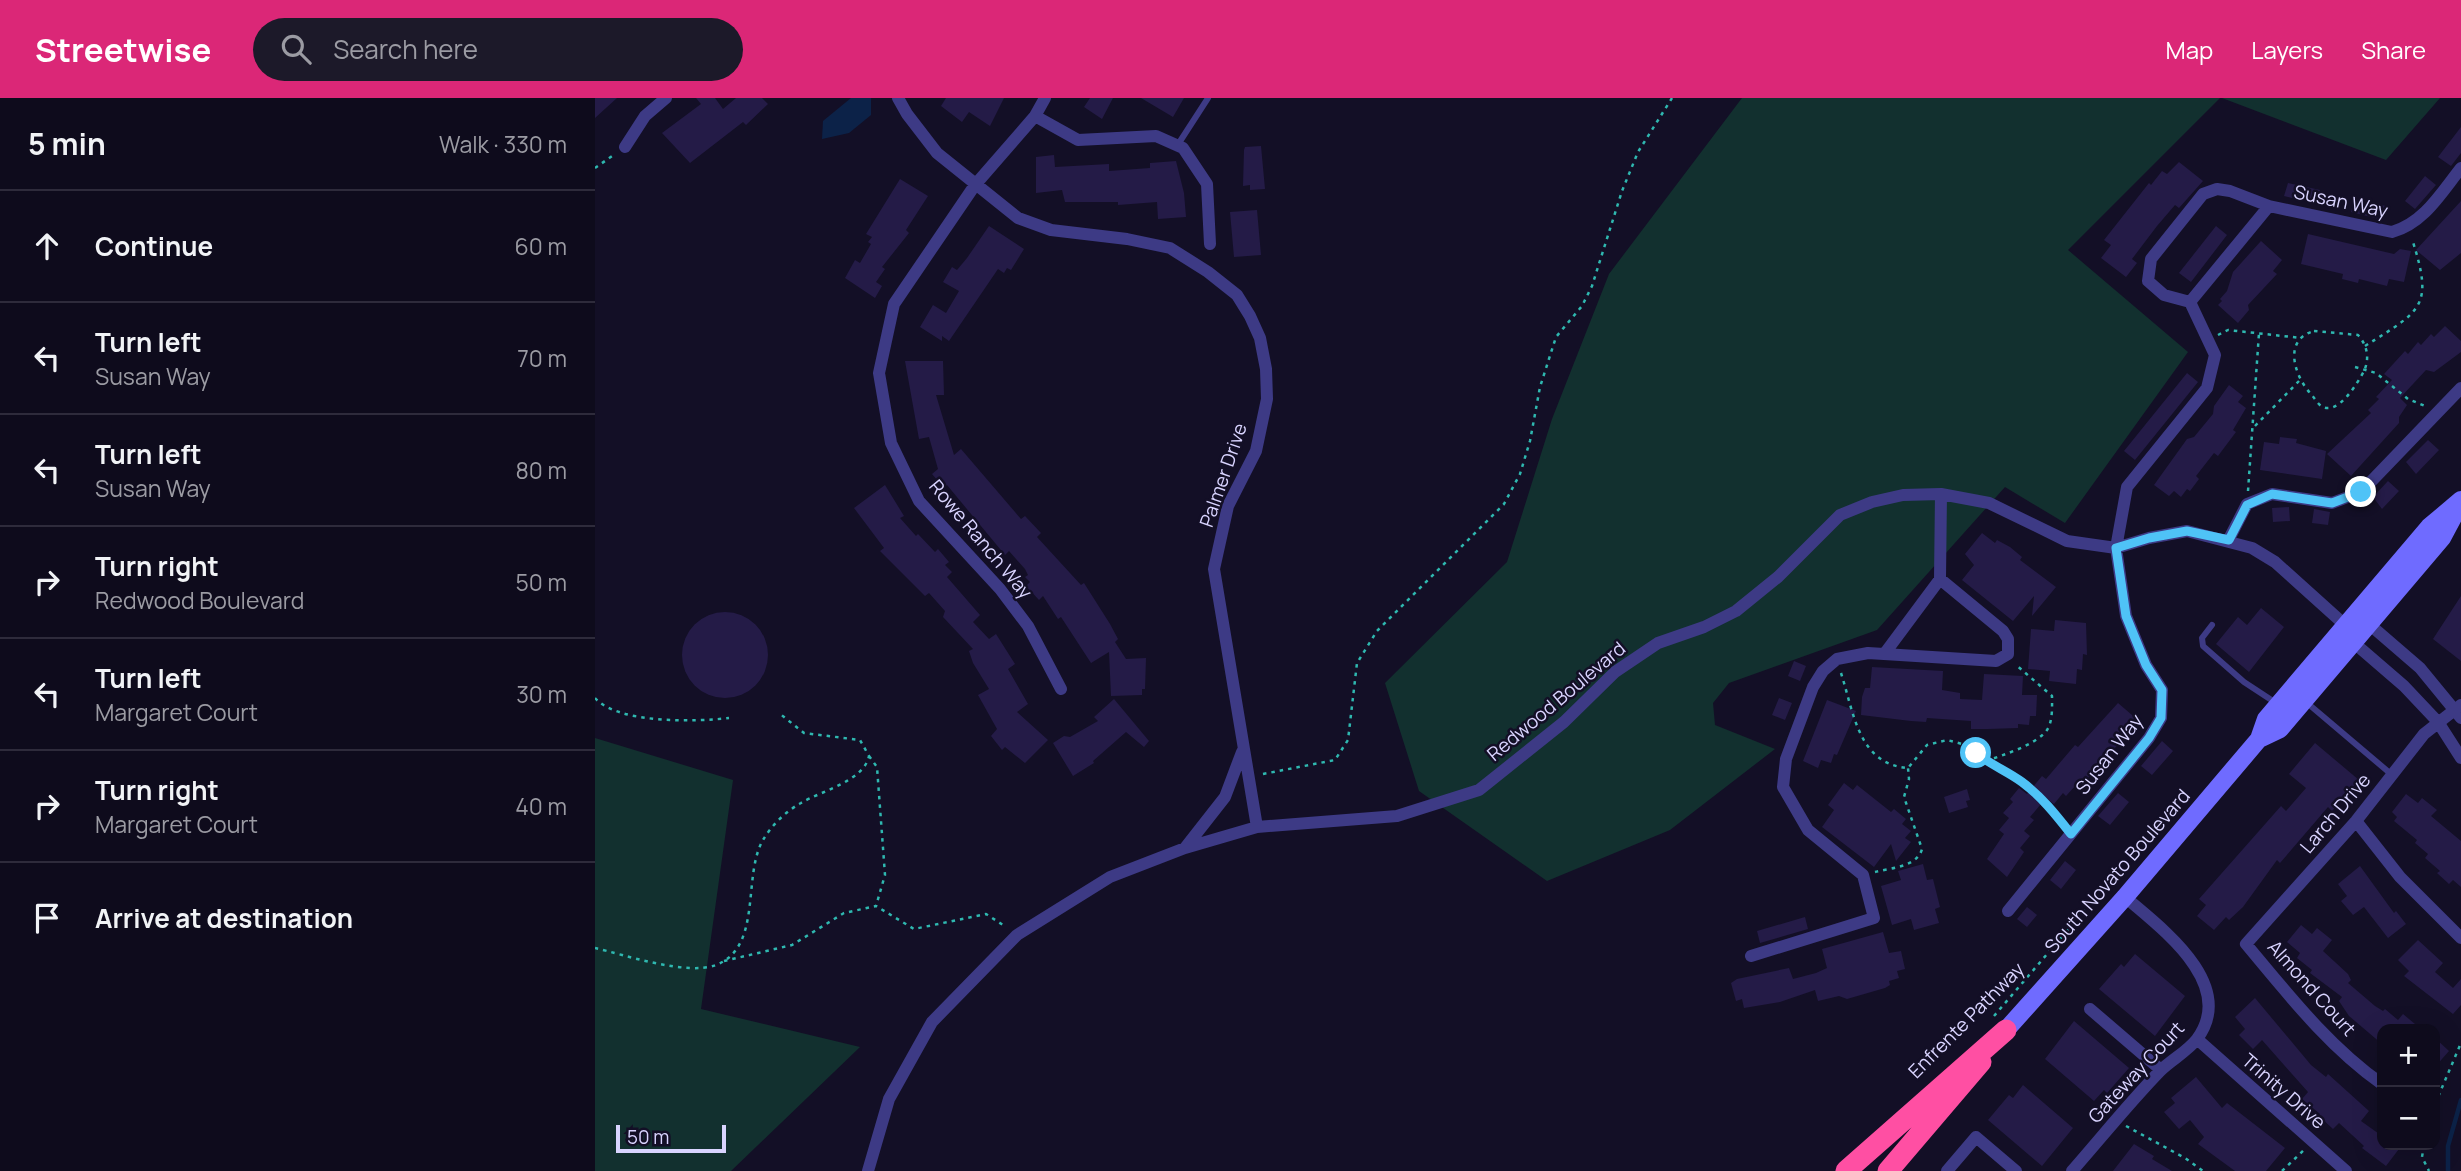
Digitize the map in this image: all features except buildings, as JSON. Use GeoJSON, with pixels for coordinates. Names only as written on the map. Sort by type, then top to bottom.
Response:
{"type":"FeatureCollection","features":[{"type":"Feature","properties":{"kind":"highway"},"geometry":{"type":"LineString","coordinates":[[1848,1171],[1999,1024]]}},
{"type":"Feature","properties":{"kind":"highway"},"geometry":{"type":"LineString","coordinates":[[1888,1171],[1937,1117],[1999,1024]]}},
{"type":"Feature","properties":{"kind":"main road","name":"South Novato Boulevard"},"geometry":{"type":"LineString","coordinates":[[2259,739],[2280,729],[2304,701],[2442,538],[2461,501]]}},
{"type":"Feature","properties":{"kind":"main road","name":"South Novato Boulevard"},"geometry":{"type":"LineString","coordinates":[[1999,1024],[2125,897],[2259,739],[2266,719],[2345,625],[2429,527],[2461,501]]}},
{"type":"Feature","properties":{"kind":"street"},"geometry":{"type":"LineString","coordinates":[[625,147],[645,116],[666,98]]}},
{"type":"Feature","properties":{"kind":"street","name":"Palmer Drive"},"geometry":{"type":"LineString","coordinates":[[898,98],[937,153],[1017,218],[1051,230],[1127,239],[1170,248],[1208,272],[1237,295],[1260,338],[1266,369],[1264,412],[1256,451],[1228,506],[1214,569],[1257,827]]}},
{"type":"Feature","properties":{"kind":"street","name":"Rowe Ranch Way"},"geometry":{"type":"LineString","coordinates":[[1045,98],[1035,116],[975,185],[894,304],[879,373],[891,443],[919,500],[1000,589],[1028,626],[1061,689]]}},
{"type":"Feature","properties":{"kind":"street"},"geometry":{"type":"LineString","coordinates":[[1035,116],[1078,140],[1156,136],[1183,148],[1207,184],[1210,244]]}},
{"type":"Feature","properties":{"kind":"street","name":"Susan Way"},"geometry":{"type":"LineString","coordinates":[[2008,911],[2149,738],[2161,718],[2162,690],[2146,665],[2126,616],[2116,548],[2127,487],[2207,388],[2215,355],[2190,302],[2164,295],[2148,281],[2151,259],[2203,194],[2217,189],[2230,191],[2269,206],[2392,232],[2408,227],[2420,219],[2461,168]]}},
{"type":"Feature","properties":{"kind":"street","name":"Susan Way"},"geometry":{"type":"LineString","coordinates":[[2190,302],[2269,206]]}},
{"type":"Feature","properties":{"kind":"street"},"geometry":{"type":"LineString","coordinates":[[2229,540],[2247,505],[2272,494],[2332,503],[2361,492],[2461,388]]}},
{"type":"Feature","properties":{"kind":"street"},"geometry":{"type":"LineString","coordinates":[[1885,653],[1940,579],[1941,494]]}},
{"type":"Feature","properties":{"kind":"street","name":"Redwood Boulevard"},"geometry":{"type":"LineString","coordinates":[[868,1171],[889,1099],[932,1023],[1017,934],[1110,877],[1185,848],[1257,827],[1397,816],[1479,790],[1565,722],[1615,672],[1658,643],[1737,611],[1779,577],[1840,515],[1882,500],[1941,494],[1989,503],[2067,541],[2116,548],[2187,531],[2252,548],[2275,562],[2345,625],[2353,642],[2404,685],[2438,722],[2461,758]]}},
{"type":"Feature","properties":{"kind":"street"},"geometry":{"type":"LineString","coordinates":[[1751,956],[1874,918],[1863,875],[1808,830],[1783,787],[1785,768],[1813,687],[1823,671],[1847,655],[1885,653],[1996,661],[2006,658],[2009,648],[2003,631],[1940,579]]}},
{"type":"Feature","properties":{"kind":"street"},"geometry":{"type":"LineString","coordinates":[[2345,625],[2369,624],[2420,668],[2459,711]]}},
{"type":"Feature","properties":{"kind":"street","name":"Larch Drive"},"geometry":{"type":"LineString","coordinates":[[2246,943],[2356,821],[2391,774],[2438,722],[2459,711]]}},
{"type":"Feature","properties":{"kind":"street"},"geometry":{"type":"LineString","coordinates":[[1185,848],[1225,797],[1243,748]]}},
{"type":"Feature","properties":{"kind":"street"},"geometry":{"type":"LineString","coordinates":[[2356,821],[2400,877],[2461,938]]}},
{"type":"Feature","properties":{"kind":"street","name":"Gateway Court"},"geometry":{"type":"LineString","coordinates":[[2071,1171],[2161,1070],[2197,1039],[2208,1008],[2206,989],[2198,969],[2186,952],[2125,897]]}},
{"type":"Feature","properties":{"kind":"street","name":"Almond Court"},"geometry":{"type":"LineString","coordinates":[[2246,943],[2307,1016],[2377,1081]]}},
{"type":"Feature","properties":{"kind":"street"},"geometry":{"type":"LineString","coordinates":[[2090,1009],[2161,1070]]}},
{"type":"Feature","properties":{"kind":"street","name":"Trinity Drive"},"geometry":{"type":"LineString","coordinates":[[2197,1039],[2346,1171]]}},
{"type":"Feature","properties":{"kind":"street"},"geometry":{"type":"LineString","coordinates":[[1947,1171],[1976,1137],[2016,1171]]}},
{"type":"Feature","properties":{"kind":"lane"},"geometry":{"type":"LineString","coordinates":[[1177,146],[1208,98]]}},
{"type":"Feature","properties":{"kind":"lane"},"geometry":{"type":"LineString","coordinates":[[2212,625],[2202,638],[2203,646],[2244,682],[2254,686],[2278,705]]}},
{"type":"Feature","properties":{"kind":"lane"},"geometry":{"type":"LineString","coordinates":[[2304,701],[2391,774]]}},
{"type":"Feature","properties":{"kind":"path"},"geometry":{"type":"LineString","coordinates":[[1248,777],[1335,760],[1348,740],[1357,663],[1377,632],[1504,504],[1520,474],[1530,441],[1540,387],[1556,337],[1582,306],[1593,286],[1622,191],[1638,152],[1672,98]]}},
{"type":"Feature","properties":{"kind":"path"},"geometry":{"type":"LineString","coordinates":[[595,168],[625,147]]}},
{"type":"Feature","properties":{"kind":"path"},"geometry":{"type":"LineString","coordinates":[[2365,346],[2398,325],[2419,303],[2424,277],[2408,227]]}},
{"type":"Feature","properties":{"kind":"path"},"geometry":{"type":"LineString","coordinates":[[2209,339],[2228,330],[2302,338],[2314,331],[2358,335],[2365,346],[2365,368],[2347,397],[2329,408],[2322,406],[2299,381],[2293,362],[2302,338]]}},
{"type":"Feature","properties":{"kind":"path"},"geometry":{"type":"LineString","coordinates":[[2247,505],[2259,333]]}},
{"type":"Feature","properties":{"kind":"path"},"geometry":{"type":"LineString","coordinates":[[2355,367],[2365,368],[2384,378],[2408,399],[2415,400]]}},
{"type":"Feature","properties":{"kind":"path"},"geometry":{"type":"LineString","coordinates":[[2253,428],[2299,381]]}},
{"type":"Feature","properties":{"kind":"path"},"geometry":{"type":"LineString","coordinates":[[1986,761],[2016,750],[2047,730],[2052,714],[2052,696],[2036,679],[2006,658]]}},
{"type":"Feature","properties":{"kind":"path"},"geometry":{"type":"LineString","coordinates":[[1842,676],[1870,752],[1888,765],[1908,768]]}},
{"type":"Feature","properties":{"kind":"path"},"geometry":{"type":"LineString","coordinates":[[595,698],[612,710],[637,717],[703,721],[729,718]]}},
{"type":"Feature","properties":{"kind":"path"},"geometry":{"type":"LineString","coordinates":[[779,713],[804,733],[860,740],[877,767],[885,874],[876,906]]}},
{"type":"Feature","properties":{"kind":"path"},"geometry":{"type":"LineString","coordinates":[[1863,875],[1913,862],[1919,857],[1921,849],[1904,797],[1908,768],[1927,745],[1947,740],[1966,745],[1986,761],[2021,782],[2052,808],[2071,834]]}},
{"type":"Feature","properties":{"kind":"path"},"geometry":{"type":"LineString","coordinates":[[723,962],[737,947],[745,928],[754,863],[764,839],[782,818],[800,803],[858,773],[869,756]]}},
{"type":"Feature","properties":{"kind":"path"},"geometry":{"type":"LineString","coordinates":[[595,948],[680,966],[706,968],[792,945],[843,913],[876,906],[913,929],[986,914],[1017,934]]}},
{"type":"Feature","properties":{"kind":"path","name":"Enfrente Pathway"},"geometry":{"type":"LineString","coordinates":[[1999,1024],[2084,911],[2094,908]]}},
{"type":"Feature","properties":{"kind":"path"},"geometry":{"type":"LineString","coordinates":[[2440,1092],[2461,1043]]}},
{"type":"Feature","properties":{"kind":"path"},"geometry":{"type":"LineString","coordinates":[[2118,1119],[2203,1171]]}},
{"type":"Feature","properties":{"kind":"path"},"geometry":{"type":"LineString","coordinates":[[2282,1171],[2311,1141]]}},
{"type":"Feature","properties":{"kind":"path"},"geometry":{"type":"LineString","coordinates":[[2423,1150],[2422,1157],[2429,1171]]}},
{"type":"Feature","properties":{"kind":"green space"},"geometry":{"type":"Polygon","coordinates":[[[1742,98],[2220,98],[2068,250],[2188,352],[2065,523],[2005,487],[1877,630],[1729,683],[1713,703],[1715,725],[1775,749],[1670,830],[1547,881],[1419,791],[1385,683],[1507,562],[1552,419],[1609,274],[1742,98]]]}},
{"type":"Feature","properties":{"kind":"green space"},"geometry":{"type":"Polygon","coordinates":[[[2222,98],[2440,98],[2386,160],[2222,98]]]}},
{"type":"Feature","properties":{"kind":"green space"},"geometry":{"type":"Polygon","coordinates":[[[595,738],[733,780],[701,1009],[860,1047],[731,1171],[595,1171],[595,738]]]}},
{"type":"Feature","properties":{"kind":"water"},"geometry":{"type":"Polygon","coordinates":[[[851,98],[871,98],[871,115],[849,133],[822,139],[823,121],[851,98]]]}},
{"type":"Feature","properties":{"kind":"waterway"},"geometry":{"type":"LineString","coordinates":[[2448,1171],[2448,1146],[2461,1100]]}},
{"type":"Feature","properties":{"kind":"route"},"geometry":{"type":"LineString","coordinates":[[1976,753],[1994,768],[2021,782],[2052,808],[2071,834],[2149,738],[2161,718],[2162,690],[2146,665],[2126,616],[2116,548],[2187,531],[2229,540],[2247,505],[2272,494],[2332,503],[2361,492]]}}]}
